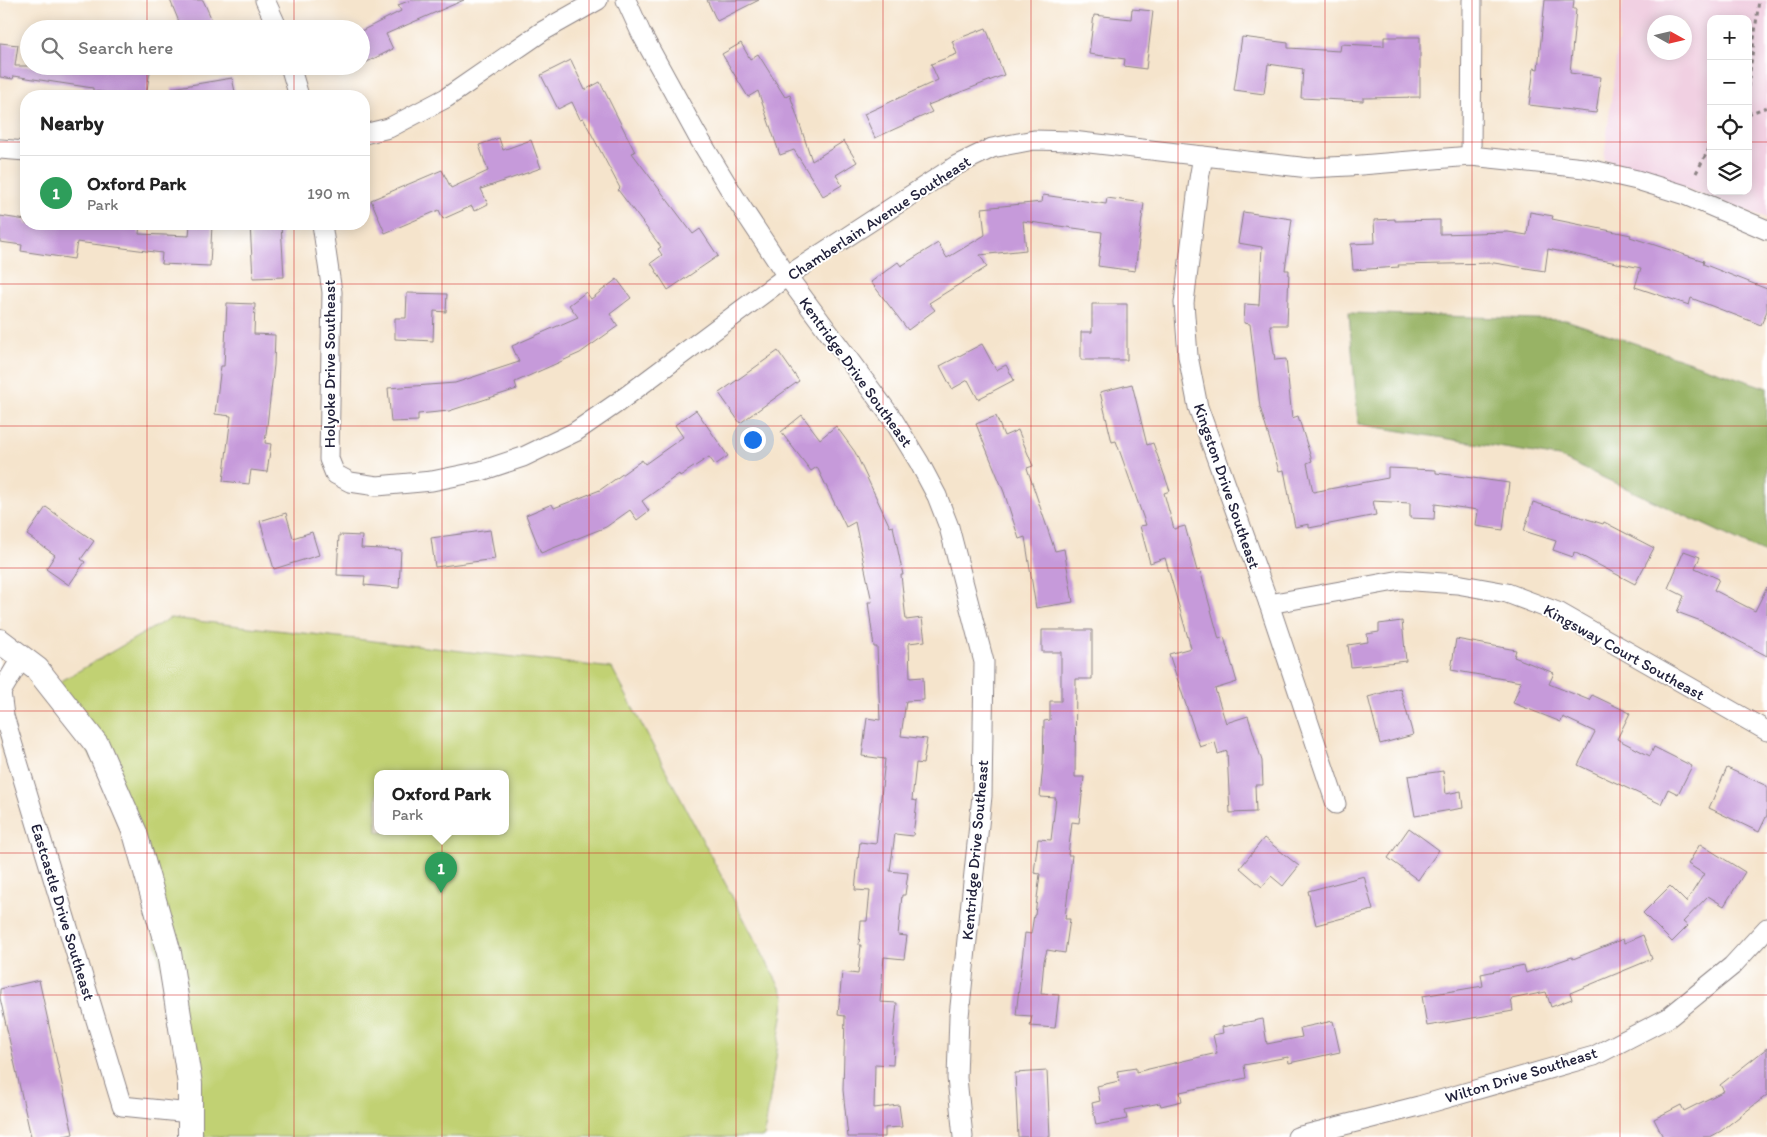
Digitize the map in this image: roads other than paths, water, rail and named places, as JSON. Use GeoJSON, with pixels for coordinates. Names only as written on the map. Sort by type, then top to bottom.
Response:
{"type":"FeatureCollection","features":[{"type":"Feature","properties":{"kind":"street"},"geometry":{"type":"LineString","coordinates":[[265,0],[274,20]]}},
{"type":"Feature","properties":{"kind":"street"},"geometry":{"type":"LineString","coordinates":[[370,133],[389,128],[446,98],[543,31],[598,0]]}},
{"type":"Feature","properties":{"kind":"street","name":"Kentridge Drive Southeast"},"geometry":{"type":"LineString","coordinates":[[626,0],[641,33],[697,135],[734,196],[787,276],[892,418],[937,496],[949,527],[984,662],[982,796],[959,1016],[957,1078],[963,1137]]}},
{"type":"Feature","properties":{"kind":"street"},"geometry":{"type":"LineString","coordinates":[[1471,156],[1472,0]]}},
{"type":"Feature","properties":{"kind":"street"},"geometry":{"type":"LineString","coordinates":[[293,75],[297,90]]}},
{"type":"Feature","properties":{"kind":"street","name":"Chamberlain Avenue Southeast"},"geometry":{"type":"LineString","coordinates":[[335,474],[350,482],[377,486],[432,481],[480,471],[523,457],[575,432],[617,404],[787,276],[957,165],[992,148],[1034,140],[1072,141],[1310,168],[1471,156],[1584,168],[1637,180],[1685,195],[1767,230]]}},
{"type":"Feature","properties":{"kind":"street"},"geometry":{"type":"LineString","coordinates":[[0,149],[20,151]]}},
{"type":"Feature","properties":{"kind":"street","name":"Kingston Drive Southeast"},"geometry":{"type":"LineString","coordinates":[[1203,156],[1184,302],[1188,356],[1198,407],[1336,804]]}},
{"type":"Feature","properties":{"kind":"street","name":"Holyoke Drive Southeast"},"geometry":{"type":"LineString","coordinates":[[323,230],[332,292],[329,459],[335,474]]}},
{"type":"Feature","properties":{"kind":"street","name":"Kingsway Court Southeast"},"geometry":{"type":"LineString","coordinates":[[1268,604],[1401,580],[1456,584],[1507,593],[1560,613],[1767,731]]}},
{"type":"Feature","properties":{"kind":"street"},"geometry":{"type":"LineString","coordinates":[[0,641],[37,669],[96,745],[135,833],[169,953],[190,1084],[190,1137]]}},
{"type":"Feature","properties":{"kind":"street","name":"Eastcastle Drive Southeast"},"geometry":{"type":"LineString","coordinates":[[22,657],[1,692],[4,716],[122,1106],[190,1112]]}},
{"type":"Feature","properties":{"kind":"street","name":"Wilton Drive Southeast"},"geometry":{"type":"LineString","coordinates":[[1297,1137],[1419,1106],[1594,1056],[1668,1018],[1732,966],[1767,928]]}},
{"type":"Feature","properties":{"kind":"place","name":"Oxford Park"},"geometry":{"type":"Point","coordinates":[441,893]}}]}
